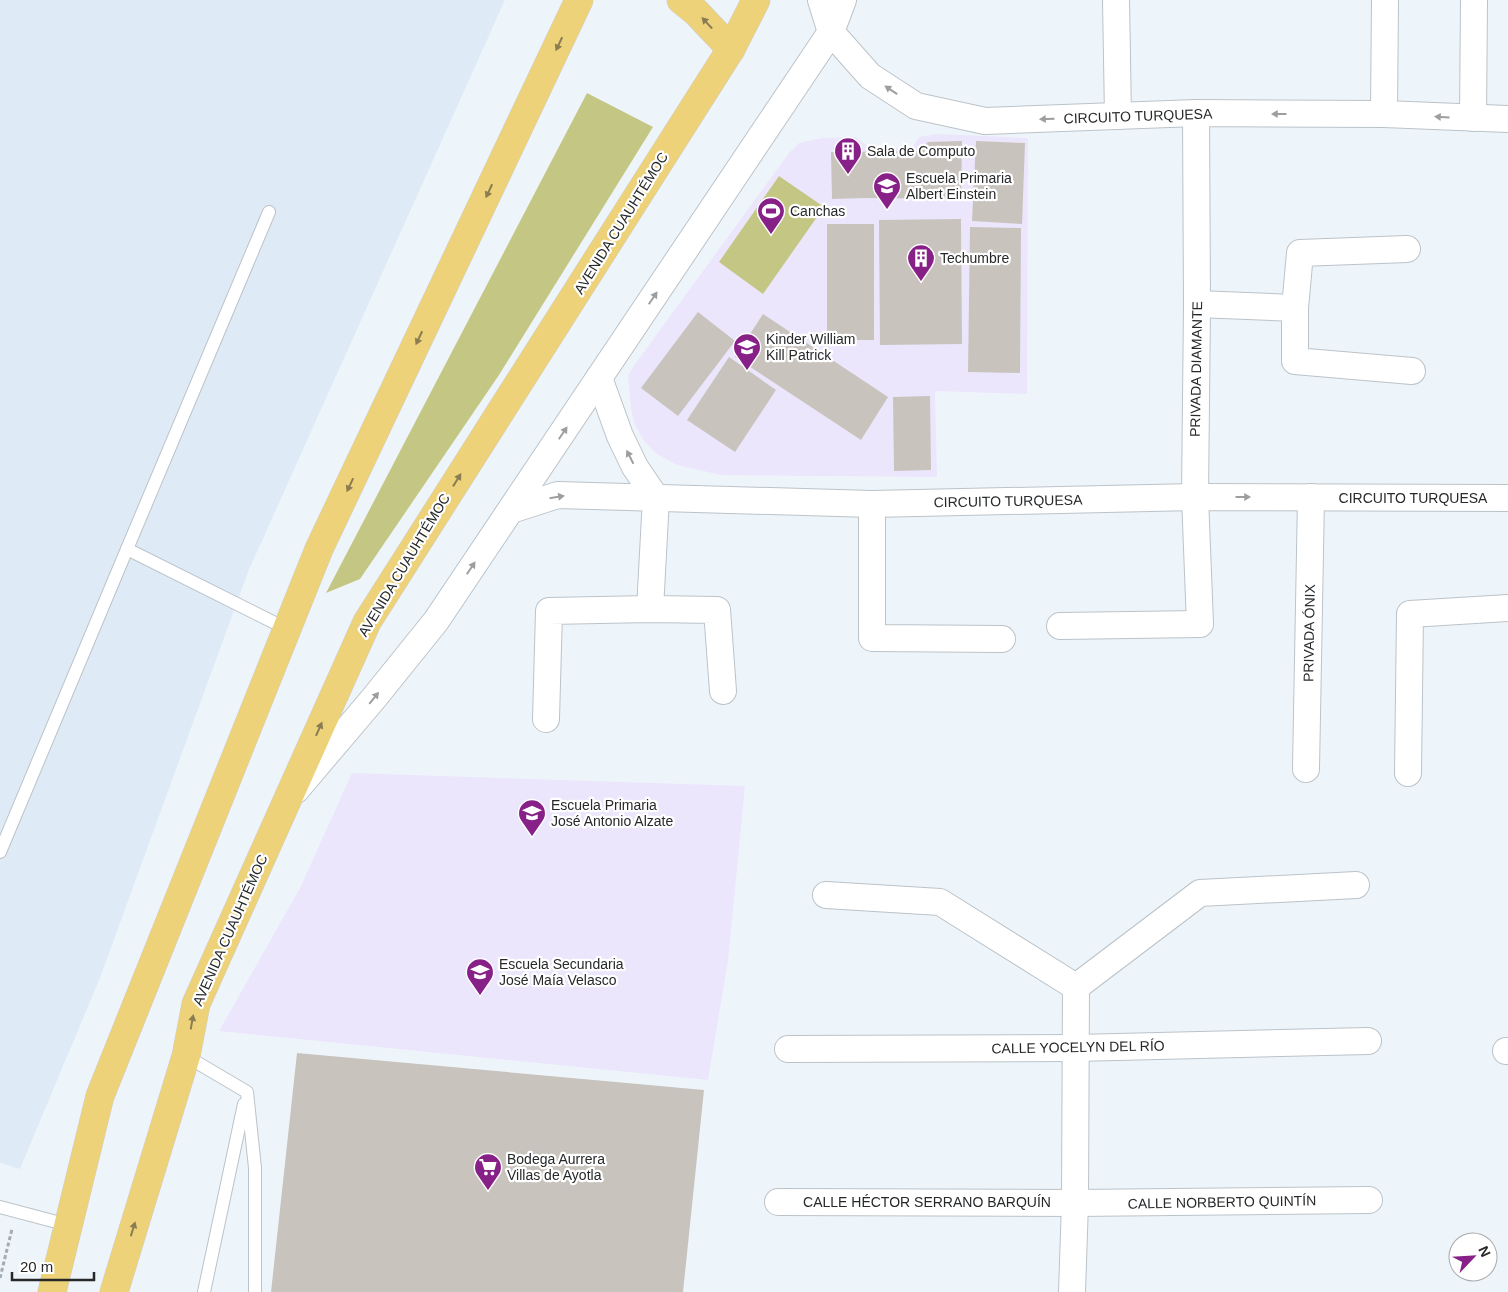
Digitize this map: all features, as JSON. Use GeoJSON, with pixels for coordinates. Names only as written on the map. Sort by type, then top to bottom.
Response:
{"type":"FeatureCollection","features":[{"type":"Feature","properties":{"kind":"main road"},"geometry":{"type":"LineString","coordinates":[[681,0],[696,12],[731,49]]}},
{"type":"Feature","properties":{"kind":"main road","name":"AVENIDA CUAUHTÉMOC"},"geometry":{"type":"LineString","coordinates":[[114,1292],[186,1056],[196,1004],[367,622],[731,49],[756,0]]}},
{"type":"Feature","properties":{"kind":"main road"},"geometry":{"type":"LineString","coordinates":[[52,1292],[100,1096],[319,549],[582,2]]}},
{"type":"Feature","properties":{"kind":"street","name":"CIRCUITO TURQUESA"},"geometry":{"type":"LineString","coordinates":[[821,0],[831,32],[870,76],[916,106],[985,121],[1196,113],[1384,114],[1508,119]]}},
{"type":"Feature","properties":{"kind":"street"},"geometry":{"type":"LineString","coordinates":[[286,802],[374,698],[436,620],[831,32],[843,0]]}},
{"type":"Feature","properties":{"kind":"street"},"geometry":{"type":"LineString","coordinates":[[1116,0],[1118,116]]}},
{"type":"Feature","properties":{"kind":"street"},"geometry":{"type":"LineString","coordinates":[[1384,114],[1385,0]]}},
{"type":"Feature","properties":{"kind":"street"},"geometry":{"type":"LineString","coordinates":[[1473,118],[1474,0]]}},
{"type":"Feature","properties":{"kind":"street","name":"PRIVADA DIAMANTE"},"geometry":{"type":"LineString","coordinates":[[1060,626],[1200,624],[1194,497],[1197,304],[1196,113]]}},
{"type":"Feature","properties":{"kind":"street"},"geometry":{"type":"LineString","coordinates":[[1407,249],[1300,253],[1295,308],[1295,361],[1412,370]]}},
{"type":"Feature","properties":{"kind":"street"},"geometry":{"type":"LineString","coordinates":[[1197,304],[1295,308]]}},
{"type":"Feature","properties":{"kind":"street"},"geometry":{"type":"LineString","coordinates":[[599,378],[620,436],[635,467],[656,498],[650,608]]}},
{"type":"Feature","properties":{"kind":"street","name":"CIRCUITO TURQUESA"},"geometry":{"type":"LineString","coordinates":[[511,510],[558,495],[872,504],[1194,497],[1508,498]]}},
{"type":"Feature","properties":{"kind":"street","name":"PRIVADA ÓNIX"},"geometry":{"type":"LineString","coordinates":[[1306,769],[1311,497]]}},
{"type":"Feature","properties":{"kind":"street"},"geometry":{"type":"LineString","coordinates":[[872,504],[872,638],[1002,639]]}},
{"type":"Feature","properties":{"kind":"street"},"geometry":{"type":"LineString","coordinates":[[546,720],[549,611],[650,608],[717,610],[723,691]]}},
{"type":"Feature","properties":{"kind":"street"},"geometry":{"type":"LineString","coordinates":[[1408,773],[1410,614],[1508,608]]}},
{"type":"Feature","properties":{"kind":"street"},"geometry":{"type":"LineString","coordinates":[[1076,987],[1200,893],[1356,884]]}},
{"type":"Feature","properties":{"kind":"street"},"geometry":{"type":"LineString","coordinates":[[826,895],[940,902],[1076,987]]}},
{"type":"Feature","properties":{"kind":"street"},"geometry":{"type":"LineString","coordinates":[[1072,1292],[1075,1203],[1074,1048],[1076,987]]}},
{"type":"Feature","properties":{"kind":"street","name":"CALLE YOCELYN DEL RÍO"},"geometry":{"type":"LineString","coordinates":[[788,1049],[1074,1048],[1368,1041]]}},
{"type":"Feature","properties":{"kind":"street","name":"CALLE NORBERTO QUINTÍN"},"geometry":{"type":"LineString","coordinates":[[1075,1203],[1369,1200]]}},
{"type":"Feature","properties":{"kind":"street","name":"CALLE HÉCTOR SERRANO BARQUÍN"},"geometry":{"type":"LineString","coordinates":[[778,1202],[1075,1203]]}},
{"type":"Feature","properties":{"kind":"lane"},"geometry":{"type":"LineString","coordinates":[[0,852],[269,212]]}},
{"type":"Feature","properties":{"kind":"lane"},"geometry":{"type":"LineString","coordinates":[[127,549],[287,630]]}},
{"type":"Feature","properties":{"kind":"lane"},"geometry":{"type":"LineString","coordinates":[[186,1056],[247,1092]]}},
{"type":"Feature","properties":{"kind":"lane"},"geometry":{"type":"LineString","coordinates":[[204,1292],[247,1092]]}},
{"type":"Feature","properties":{"kind":"lane"},"geometry":{"type":"LineString","coordinates":[[247,1092],[255,1168],[255,1292]]}},
{"type":"Feature","properties":{"kind":"lane"},"geometry":{"type":"LineString","coordinates":[[0,1207],[68,1225]]}},
{"type":"Feature","properties":{"kind":"path"},"geometry":{"type":"LineString","coordinates":[[0,1278],[16,1212]]}},
{"type":"Feature","properties":{"kind":"shaded area"},"geometry":{"type":"Polygon","coordinates":[[[0,0],[505,0],[248,572],[100,978],[20,1169],[0,1163],[0,0]]]}},
{"type":"Feature","properties":{"kind":"shaded area","name":"Escuela Primaria Albert Einstein"},"geometry":{"type":"Polygon","coordinates":[[[938,134],[1028,138],[1027,394],[935,391],[937,477],[721,475],[677,465],[657,454],[644,441],[635,425],[631,410],[628,376],[789,153],[799,143],[822,138],[856,137],[870,148],[912,148],[919,137],[938,134]]]}},
{"type":"Feature","properties":{"kind":"shaded area"},"geometry":{"type":"Polygon","coordinates":[[[352,773],[745,786],[728,961],[708,1080],[219,1031],[300,888],[352,773]]]}},
{"type":"Feature","properties":{"kind":"green space"},"geometry":{"type":"Polygon","coordinates":[[[587,93],[653,127],[499,375],[360,579],[326,593],[587,93]]]}},
{"type":"Feature","properties":{"kind":"green space","name":"Canchas"},"geometry":{"type":"Polygon","coordinates":[[[779,176],[824,207],[763,294],[719,262],[779,176]]]}},
{"type":"Feature","properties":{"kind":"building"},"geometry":{"type":"Polygon","coordinates":[[[962,141],[961,199],[832,199],[831,152],[919,151],[928,142],[962,141]]]}},
{"type":"Feature","properties":{"kind":"building"},"geometry":{"type":"Polygon","coordinates":[[[976,141],[1025,143],[1022,224],[972,221],[976,141]]]}},
{"type":"Feature","properties":{"kind":"building","name":"Techumbre"},"geometry":{"type":"Polygon","coordinates":[[[961,219],[962,344],[880,345],[879,220],[961,219]]]}},
{"type":"Feature","properties":{"kind":"building"},"geometry":{"type":"Polygon","coordinates":[[[827,224],[874,224],[874,340],[827,340],[827,224]]]}},
{"type":"Feature","properties":{"kind":"building"},"geometry":{"type":"Polygon","coordinates":[[[970,227],[1021,228],[1020,373],[968,372],[970,227]]]}},
{"type":"Feature","properties":{"kind":"building"},"geometry":{"type":"Polygon","coordinates":[[[698,312],[735,341],[678,416],[641,388],[698,312]]]}},
{"type":"Feature","properties":{"kind":"building"},"geometry":{"type":"Polygon","coordinates":[[[763,314],[888,397],[861,440],[735,357],[763,314]]]}},
{"type":"Feature","properties":{"kind":"building"},"geometry":{"type":"Polygon","coordinates":[[[729,357],[776,390],[735,452],[687,420],[729,357]]]}},
{"type":"Feature","properties":{"kind":"building"},"geometry":{"type":"Polygon","coordinates":[[[930,396],[931,470],[894,471],[893,397],[930,396]]]}},
{"type":"Feature","properties":{"kind":"building","name":"Bodega Aurrera Villas de Ayotla"},"geometry":{"type":"Polygon","coordinates":[[[297,1053],[704,1090],[683,1292],[271,1292],[297,1053]]]}},
{"type":"Feature","properties":{"kind":"place","name":"Sala de Computo"},"geometry":{"type":"Point","coordinates":[848,175]}},
{"type":"Feature","properties":{"kind":"place","name":"Escuela Primaria Albert Einstein"},"geometry":{"type":"Point","coordinates":[887,210]}},
{"type":"Feature","properties":{"kind":"place","name":"Canchas"},"geometry":{"type":"Point","coordinates":[771,235]}},
{"type":"Feature","properties":{"kind":"place","name":"Techumbre"},"geometry":{"type":"Point","coordinates":[921,282]}},
{"type":"Feature","properties":{"kind":"place","name":"Kinder William Kill Patrick"},"geometry":{"type":"Point","coordinates":[747,371]}},
{"type":"Feature","properties":{"kind":"place","name":"Escuela Primaria José Antonio Alzate"},"geometry":{"type":"Point","coordinates":[532,837]}},
{"type":"Feature","properties":{"kind":"place","name":"Escuela Secundaria José Maía Velasco"},"geometry":{"type":"Point","coordinates":[480,996]}},
{"type":"Feature","properties":{"kind":"place","name":"Bodega Aurrera Villas de Ayotla"},"geometry":{"type":"Point","coordinates":[488,1191]}}]}
